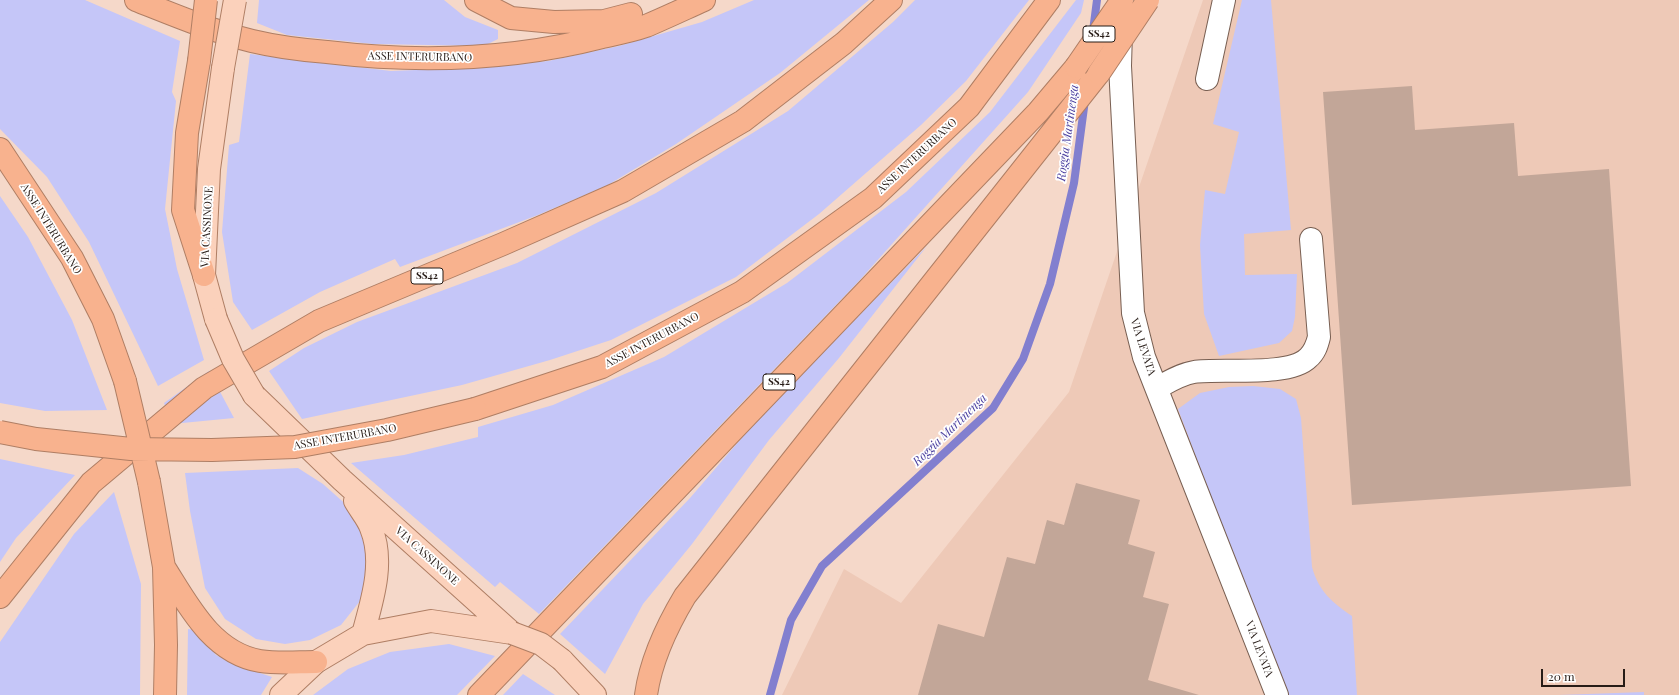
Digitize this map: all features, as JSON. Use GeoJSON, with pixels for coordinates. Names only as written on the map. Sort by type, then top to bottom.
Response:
{"type":"FeatureCollection","features":[{"type":"Feature","properties":{"kind":"highway","name":"ASSE INTERURBANO"},"geometry":{"type":"LineString","coordinates":[[136,0],[216,31],[286,48],[344,55],[390,58],[462,59],[528,52],[583,42],[645,26],[704,0]]}},
{"type":"Feature","properties":{"kind":"highway"},"geometry":{"type":"LineString","coordinates":[[204,275],[183,210],[187,133],[199,61],[206,0]]}},
{"type":"Feature","properties":{"kind":"highway"},"geometry":{"type":"LineString","coordinates":[[476,0],[511,18],[554,22],[604,21],[687,0]]}},
{"type":"Feature","properties":{"kind":"highway","name":"SS42"},"geometry":{"type":"LineString","coordinates":[[0,597],[91,483],[204,388],[319,321],[503,244],[622,191],[742,121],[844,43],[891,0]]}},
{"type":"Feature","properties":{"kind":"highway","name":"ASSE INTERURBANO"},"geometry":{"type":"LineString","coordinates":[[0,432],[36,439],[132,449],[212,450],[295,447],[387,430],[475,409],[602,367],[742,292],[873,198],[969,107],[1049,0]]}},
{"type":"Feature","properties":{"kind":"highway","name":"SS42"},"geometry":{"type":"LineString","coordinates":[[479,695],[1038,112],[1076,67],[1122,0]]}},
{"type":"Feature","properties":{"kind":"highway"},"geometry":{"type":"LineString","coordinates":[[646,695],[658,650],[669,622],[686,596],[1099,73],[1148,0]]}},
{"type":"Feature","properties":{"kind":"highway","name":"ASSE INTERURBANO"},"geometry":{"type":"LineString","coordinates":[[0,149],[72,258],[103,319],[125,381],[149,482],[164,568],[166,645],[164,695]]}},
{"type":"Feature","properties":{"kind":"highway"},"geometry":{"type":"LineString","coordinates":[[164,568],[211,635],[236,654],[261,661],[316,662]]}},
{"type":"Feature","properties":{"kind":"main road","name":"VIA CASSINONE"},"geometry":{"type":"LineString","coordinates":[[235,0],[223,68],[209,169],[204,275],[216,319],[233,359],[254,395],[342,480],[512,632]]}},
{"type":"Feature","properties":{"kind":"main road","name":"VIA CASSINONE"},"geometry":{"type":"LineString","coordinates":[[342,480],[371,527],[377,554],[374,594],[363,634]]}},
{"type":"Feature","properties":{"kind":"main road","name":"VIA CASSINONE"},"geometry":{"type":"LineString","coordinates":[[281,695],[316,662],[363,634],[431,621],[512,632],[541,644],[562,660],[595,695]]}},
{"type":"Feature","properties":{"kind":"street","name":"VIA LEVATA"},"geometry":{"type":"LineString","coordinates":[[1122,0],[1120,66],[1133,314],[1144,357],[1277,695]]}},
{"type":"Feature","properties":{"kind":"street"},"geometry":{"type":"LineString","coordinates":[[1207,79],[1224,0]]}},
{"type":"Feature","properties":{"kind":"street"},"geometry":{"type":"LineString","coordinates":[[1157,388],[1176,378],[1193,372],[1240,372],[1291,367],[1308,360],[1316,350],[1319,337],[1311,239]]}},
{"type":"Feature","properties":{"kind":"shaded area"},"geometry":{"type":"Polygon","coordinates":[[[0,0],[85,0],[180,41],[172,92],[176,101],[165,209],[177,269],[204,360],[158,386],[89,242],[47,177],[0,129],[0,0]]]}},
{"type":"Feature","properties":{"kind":"shaded area"},"geometry":{"type":"Polygon","coordinates":[[[259,0],[444,0],[465,17],[498,30],[498,39],[484,46],[373,44],[287,35],[257,23],[259,0]]]}},
{"type":"Feature","properties":{"kind":"shaded area"},"geometry":{"type":"Polygon","coordinates":[[[754,0],[869,0],[780,73],[676,144],[608,185],[538,215],[400,267],[395,259],[320,292],[252,330],[233,302],[222,232],[229,145],[239,142],[250,54],[391,71],[466,68],[548,61],[619,46],[702,22],[754,0]]]}},
{"type":"Feature","properties":{"kind":"shaded area"},"geometry":{"type":"Polygon","coordinates":[[[915,0],[1029,0],[966,81],[921,125],[819,214],[736,277],[611,340],[550,360],[462,385],[302,419],[269,371],[304,348],[357,322],[517,263],[656,193],[788,111],[893,22],[915,0]]]}},
{"type":"Feature","properties":{"kind":"shaded area"},"geometry":{"type":"Polygon","coordinates":[[[1076,0],[1084,0],[1081,13],[1028,92],[858,282],[539,614],[500,582],[495,587],[351,463],[404,455],[478,437],[478,427],[553,405],[664,357],[787,283],[906,192],[990,112],[1076,0]]]}},
{"type":"Feature","properties":{"kind":"shaded area"},"geometry":{"type":"Polygon","coordinates":[[[1203,0],[1679,0],[1679,695],[782,695],[844,569],[901,603],[1069,392],[1203,0]]]}},
{"type":"Feature","properties":{"kind":"shaded area"},"geometry":{"type":"Polygon","coordinates":[[[1242,0],[1271,0],[1291,230],[1244,234],[1245,275],[1297,274],[1295,317],[1292,331],[1279,343],[1219,356],[1204,314],[1200,245],[1205,190],[1225,194],[1239,132],[1213,124],[1242,0]]]}},
{"type":"Feature","properties":{"kind":"shaded area"},"geometry":{"type":"Polygon","coordinates":[[[0,196],[28,237],[72,320],[107,410],[45,411],[0,403],[0,196]]]}},
{"type":"Feature","properties":{"kind":"shaded area"},"geometry":{"type":"Polygon","coordinates":[[[927,246],[839,358],[769,440],[692,544],[643,604],[605,674],[560,634],[690,498],[758,419],[927,246]]]}},
{"type":"Feature","properties":{"kind":"shaded area"},"geometry":{"type":"Polygon","coordinates":[[[209,371],[234,418],[172,424],[164,403],[209,371]]]}},
{"type":"Feature","properties":{"kind":"shaded area"},"geometry":{"type":"Polygon","coordinates":[[[1253,386],[1280,389],[1296,399],[1301,418],[1312,567],[1322,590],[1332,601],[1352,616],[1357,695],[1285,695],[1178,409],[1200,393],[1229,387],[1253,386]]]}},
{"type":"Feature","properties":{"kind":"shaded area"},"geometry":{"type":"Polygon","coordinates":[[[0,459],[75,475],[16,538],[0,562],[0,459]]]}},
{"type":"Feature","properties":{"kind":"shaded area"},"geometry":{"type":"Polygon","coordinates":[[[298,468],[323,484],[350,508],[367,534],[373,564],[360,601],[341,625],[310,640],[285,644],[256,639],[225,619],[205,588],[190,511],[185,473],[298,468]]]}},
{"type":"Feature","properties":{"kind":"shaded area"},"geometry":{"type":"Polygon","coordinates":[[[114,492],[141,584],[140,695],[0,695],[0,642],[74,534],[114,492]]]}},
{"type":"Feature","properties":{"kind":"shaded area"},"geometry":{"type":"Polygon","coordinates":[[[188,629],[196,630],[216,655],[242,667],[272,677],[261,695],[187,695],[188,629]]]}},
{"type":"Feature","properties":{"kind":"shaded area"},"geometry":{"type":"Polygon","coordinates":[[[449,644],[495,656],[457,695],[313,695],[348,669],[390,652],[449,644]]]}},
{"type":"Feature","properties":{"kind":"shaded area"},"geometry":{"type":"Polygon","coordinates":[[[523,674],[555,695],[503,695],[523,674]]]}},
{"type":"Feature","properties":{"kind":"shaded area"},"geometry":{"type":"Polygon","coordinates":[[[1644,692],[1644,695],[1559,695],[1644,692]]]}},
{"type":"Feature","properties":{"kind":"building"},"geometry":{"type":"Polygon","coordinates":[[[1412,86],[1415,130],[1514,123],[1518,176],[1609,169],[1631,486],[1352,505],[1323,92],[1412,86]]]}},
{"type":"Feature","properties":{"kind":"building"},"geometry":{"type":"Polygon","coordinates":[[[1076,483],[1140,500],[1128,544],[1155,552],[1143,597],[1169,604],[1148,680],[1199,695],[918,695],[938,624],[984,637],[1007,557],[1035,564],[1047,520],[1064,525],[1076,483]]]}},
{"type":"Feature","properties":{"kind":"waterway","name":"Roggia Martinenga"},"geometry":{"type":"LineString","coordinates":[[1093,31],[1097,0]]}},
{"type":"Feature","properties":{"kind":"waterway","name":"Roggia Martinenga"},"geometry":{"type":"LineString","coordinates":[[770,695],[791,620],[822,566],[993,408],[1023,359],[1050,284],[1074,183],[1085,100]]}}]}
